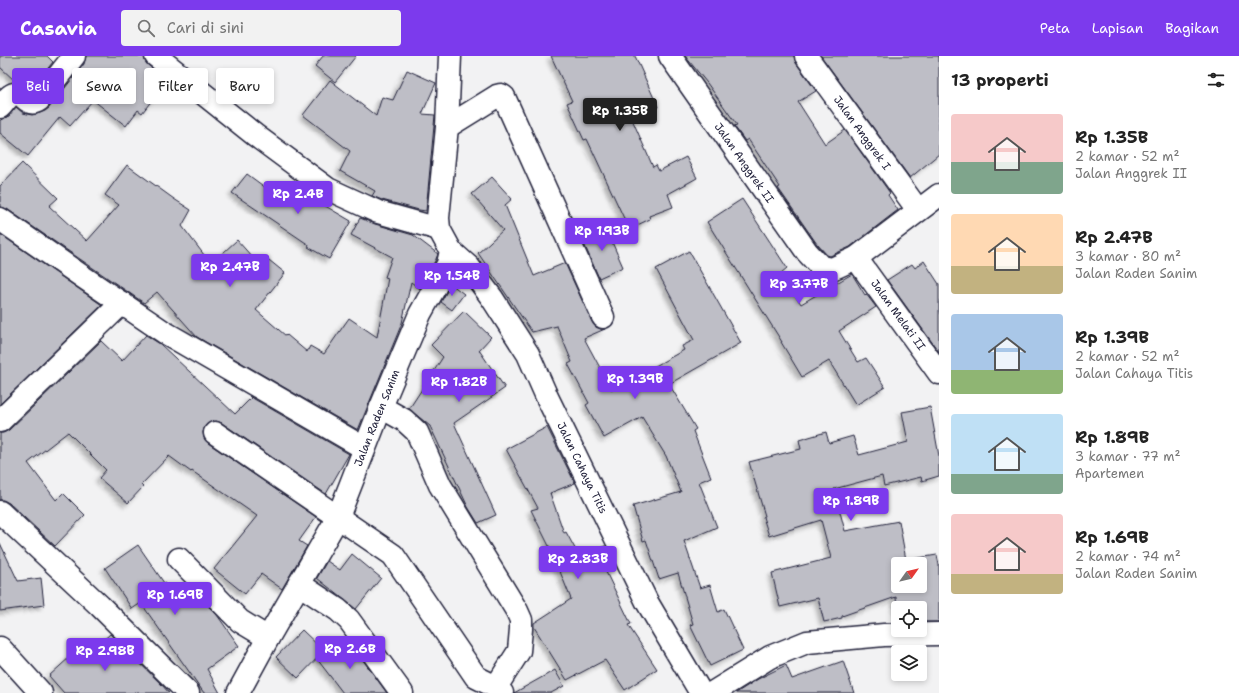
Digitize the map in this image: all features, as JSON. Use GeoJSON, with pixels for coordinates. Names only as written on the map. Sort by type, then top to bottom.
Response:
{"type":"FeatureCollection","features":[{"type":"Feature","properties":{"kind":"street"},"geometry":{"type":"LineString","coordinates":[[0,107],[16,93],[31,103],[35,103],[74,56]]}},
{"type":"Feature","properties":{"kind":"street"},"geometry":{"type":"LineString","coordinates":[[156,56],[254,135],[328,189],[378,212],[439,229]]}},
{"type":"Feature","properties":{"kind":"street"},"geometry":{"type":"LineString","coordinates":[[450,56],[447,127],[438,218],[439,229],[451,251]]}},
{"type":"Feature","properties":{"kind":"street","name":"Jalan Anggrek II"},"geometry":{"type":"LineString","coordinates":[[670,56],[807,252],[821,267],[832,269],[856,258]]}},
{"type":"Feature","properties":{"kind":"street","name":"Jalan Anggrek I"},"geometry":{"type":"LineString","coordinates":[[806,56],[918,210]]}},
{"type":"Feature","properties":{"kind":"street"},"geometry":{"type":"LineString","coordinates":[[447,127],[497,96],[501,95],[504,97],[603,317]]}},
{"type":"Feature","properties":{"kind":"street"},"geometry":{"type":"LineString","coordinates":[[856,258],[939,195]]}},
{"type":"Feature","properties":{"kind":"street"},"geometry":{"type":"LineString","coordinates":[[0,219],[164,332],[364,448]]}},
{"type":"Feature","properties":{"kind":"street","name":"Jalan Raden Sanim"},"geometry":{"type":"LineString","coordinates":[[238,693],[340,511],[364,448],[420,314],[448,264],[451,251]]}},
{"type":"Feature","properties":{"kind":"street","name":"Jalan Cahaya Titis"},"geometry":{"type":"LineString","coordinates":[[451,251],[469,267],[528,354],[547,397],[647,602],[701,693]]}},
{"type":"Feature","properties":{"kind":"street","name":"Jalan Melati II"},"geometry":{"type":"LineString","coordinates":[[856,258],[939,373]]}},
{"type":"Feature","properties":{"kind":"street"},"geometry":{"type":"LineString","coordinates":[[0,421],[122,303]]}},
{"type":"Feature","properties":{"kind":"street"},"geometry":{"type":"LineString","coordinates":[[215,433],[340,511],[393,555],[476,677],[499,690],[519,651],[521,620],[517,611],[440,485],[418,432],[404,420],[381,407]]}},
{"type":"Feature","properties":{"kind":"street"},"geometry":{"type":"LineString","coordinates":[[0,512],[100,606],[188,693]]}},
{"type":"Feature","properties":{"kind":"street"},"geometry":{"type":"LineString","coordinates":[[179,559],[240,621],[268,638]]}},
{"type":"Feature","properties":{"kind":"street"},"geometry":{"type":"LineString","coordinates":[[299,584],[338,610],[349,620],[402,693]]}},
{"type":"Feature","properties":{"kind":"street"},"geometry":{"type":"LineString","coordinates":[[712,693],[770,657],[807,642],[884,635],[939,634]]}},
{"type":"Feature","properties":{"kind":"street"},"geometry":{"type":"LineString","coordinates":[[0,648],[41,693]]}},
{"type":"Feature","properties":{"kind":"building"},"geometry":{"type":"Polygon","coordinates":[[[0,56],[47,56],[53,62],[48,68],[12,68],[12,78],[0,67],[0,56]]]}},
{"type":"Feature","properties":{"kind":"building"},"geometry":{"type":"Polygon","coordinates":[[[86,56],[144,56],[145,61],[152,68],[144,68],[144,104],[149,104],[142,113],[138,110],[126,126],[98,104],[136,104],[136,68],[81,68],[84,64],[86,56]]]}},
{"type":"Feature","properties":{"kind":"building"},"geometry":{"type":"Polygon","coordinates":[[[323,56],[356,56],[335,82],[315,66],[323,56]]]}},
{"type":"Feature","properties":{"kind":"building"},"geometry":{"type":"Polygon","coordinates":[[[551,56],[635,56],[658,107],[632,119],[653,167],[656,165],[659,171],[686,157],[697,178],[668,194],[673,207],[649,216],[650,219],[629,229],[587,139],[584,140],[567,103],[572,101],[551,56]]]}},
{"type":"Feature","properties":{"kind":"building"},"geometry":{"type":"Polygon","coordinates":[[[685,56],[794,56],[796,63],[816,91],[798,102],[825,144],[845,130],[890,193],[888,195],[898,210],[850,247],[830,256],[827,255],[817,244],[778,188],[780,187],[748,139],[745,141],[734,126],[737,125],[707,83],[685,56]]]}},
{"type":"Feature","properties":{"kind":"building"},"geometry":{"type":"Polygon","coordinates":[[[821,56],[939,56],[939,154],[910,178],[821,56]]]}},
{"type":"Feature","properties":{"kind":"building"},"geometry":{"type":"Polygon","coordinates":[[[407,70],[436,83],[422,114],[435,115],[426,211],[372,196],[375,191],[340,171],[350,151],[303,115],[330,80],[376,116],[382,97],[393,100],[407,70]]]}},
{"type":"Feature","properties":{"kind":"building"},"geometry":{"type":"Polygon","coordinates":[[[72,79],[72,104],[89,104],[70,126],[60,117],[28,156],[0,133],[0,121],[9,116],[16,107],[23,113],[32,115],[40,113],[45,111],[52,104],[64,104],[64,89],[72,79]]]}},
{"type":"Feature","properties":{"kind":"building"},"geometry":{"type":"Polygon","coordinates":[[[22,163],[58,198],[49,206],[87,241],[119,205],[105,195],[127,165],[191,210],[182,226],[211,264],[237,240],[262,268],[269,260],[285,273],[256,310],[307,352],[310,346],[324,354],[349,318],[377,337],[388,278],[385,277],[392,257],[351,235],[360,218],[413,235],[438,254],[420,289],[411,282],[402,323],[358,430],[197,337],[157,292],[144,303],[7,209],[0,207],[0,186],[22,163]]]}},
{"type":"Feature","properties":{"kind":"building"},"geometry":{"type":"Polygon","coordinates":[[[247,174],[285,202],[298,182],[324,201],[322,204],[351,221],[329,259],[308,247],[309,245],[232,193],[247,174]]]}},
{"type":"Feature","properties":{"kind":"building"},"geometry":{"type":"Polygon","coordinates":[[[492,177],[512,199],[505,205],[534,276],[565,263],[592,322],[596,327],[605,329],[584,338],[612,390],[684,350],[682,346],[694,340],[656,269],[689,251],[741,343],[669,384],[696,429],[693,431],[711,477],[699,482],[717,527],[684,541],[700,588],[710,585],[718,612],[724,609],[743,650],[710,666],[690,625],[693,624],[678,573],[659,579],[646,540],[643,541],[633,506],[681,492],[666,456],[642,417],[604,438],[586,405],[589,403],[568,364],[572,362],[557,326],[532,332],[478,253],[503,230],[472,194],[492,177]]]}},
{"type":"Feature","properties":{"kind":"building"},"geometry":{"type":"Polygon","coordinates":[[[742,199],[787,268],[781,273],[801,304],[852,274],[865,295],[866,294],[876,307],[839,331],[858,362],[866,358],[885,387],[856,405],[829,361],[802,377],[782,342],[707,222],[742,199]]]}},
{"type":"Feature","properties":{"kind":"building"},"geometry":{"type":"Polygon","coordinates":[[[605,226],[623,267],[599,278],[581,237],[605,226]]]}},
{"type":"Feature","properties":{"kind":"building"},"geometry":{"type":"Polygon","coordinates":[[[0,234],[102,305],[0,404],[0,234]]]}},
{"type":"Feature","properties":{"kind":"building"},"geometry":{"type":"Polygon","coordinates":[[[924,261],[939,284],[939,352],[887,280],[912,264],[915,268],[924,261]]]}},
{"type":"Feature","properties":{"kind":"building"},"geometry":{"type":"Polygon","coordinates":[[[451,284],[464,294],[452,310],[441,302],[451,284]]]}},
{"type":"Feature","properties":{"kind":"building"},"geometry":{"type":"Polygon","coordinates":[[[464,311],[491,337],[479,350],[505,388],[454,423],[496,515],[478,523],[468,507],[430,426],[409,409],[443,357],[431,345],[464,311]]]}},
{"type":"Feature","properties":{"kind":"building"},"geometry":{"type":"Polygon","coordinates":[[[146,335],[160,344],[235,414],[251,398],[249,396],[349,454],[326,494],[222,423],[216,421],[210,422],[205,426],[203,432],[204,438],[208,443],[316,517],[299,541],[307,546],[282,589],[261,574],[245,594],[214,569],[257,516],[169,456],[141,485],[143,487],[128,503],[99,478],[106,470],[68,432],[28,463],[56,500],[63,493],[85,515],[55,546],[9,503],[0,500],[0,433],[9,430],[101,341],[122,361],[146,335]]]}},
{"type":"Feature","properties":{"kind":"building"},"geometry":{"type":"Polygon","coordinates":[[[930,407],[939,456],[939,476],[922,481],[921,477],[884,486],[882,476],[834,489],[845,531],[899,521],[905,557],[891,557],[891,593],[927,593],[927,557],[925,557],[937,555],[939,565],[939,622],[927,622],[927,601],[896,601],[896,597],[842,616],[842,618],[824,622],[818,598],[780,607],[772,573],[831,558],[821,520],[769,536],[763,517],[765,516],[749,462],[801,449],[799,440],[826,432],[829,443],[853,436],[859,455],[908,442],[902,412],[930,407]]]}},
{"type":"Feature","properties":{"kind":"building"},"geometry":{"type":"Polygon","coordinates":[[[547,427],[575,483],[550,493],[564,533],[566,532],[579,556],[605,546],[614,569],[606,572],[631,624],[628,625],[657,669],[625,690],[605,660],[567,680],[534,627],[534,623],[571,599],[553,554],[531,510],[538,508],[506,449],[547,427]]]}},
{"type":"Feature","properties":{"kind":"building"},"geometry":{"type":"Polygon","coordinates":[[[0,543],[18,581],[41,578],[44,605],[0,611],[0,543]]]}},
{"type":"Feature","properties":{"kind":"building"},"geometry":{"type":"Polygon","coordinates":[[[138,545],[173,596],[187,585],[217,615],[239,646],[207,669],[220,693],[204,693],[141,603],[132,609],[105,568],[138,545]]]}},
{"type":"Feature","properties":{"kind":"building"},"geometry":{"type":"Polygon","coordinates":[[[352,554],[381,578],[356,609],[317,578],[327,561],[340,570],[352,554]]]}},
{"type":"Feature","properties":{"kind":"building"},"geometry":{"type":"Polygon","coordinates":[[[302,630],[324,651],[298,678],[276,657],[302,630]]]}},
{"type":"Feature","properties":{"kind":"building"},"geometry":{"type":"Polygon","coordinates":[[[110,634],[169,693],[64,693],[49,676],[82,646],[89,653],[110,634]]]}},
{"type":"Feature","properties":{"kind":"building"},"geometry":{"type":"Polygon","coordinates":[[[346,637],[387,693],[343,693],[317,659],[346,637]]]}},
{"type":"Feature","properties":{"kind":"building"},"geometry":{"type":"Polygon","coordinates":[[[843,661],[854,693],[736,693],[758,679],[786,665],[792,679],[843,661]]]}},
{"type":"Feature","properties":{"kind":"building"},"geometry":{"type":"Polygon","coordinates":[[[555,670],[564,686],[551,693],[514,693],[555,670]]]}}]}
